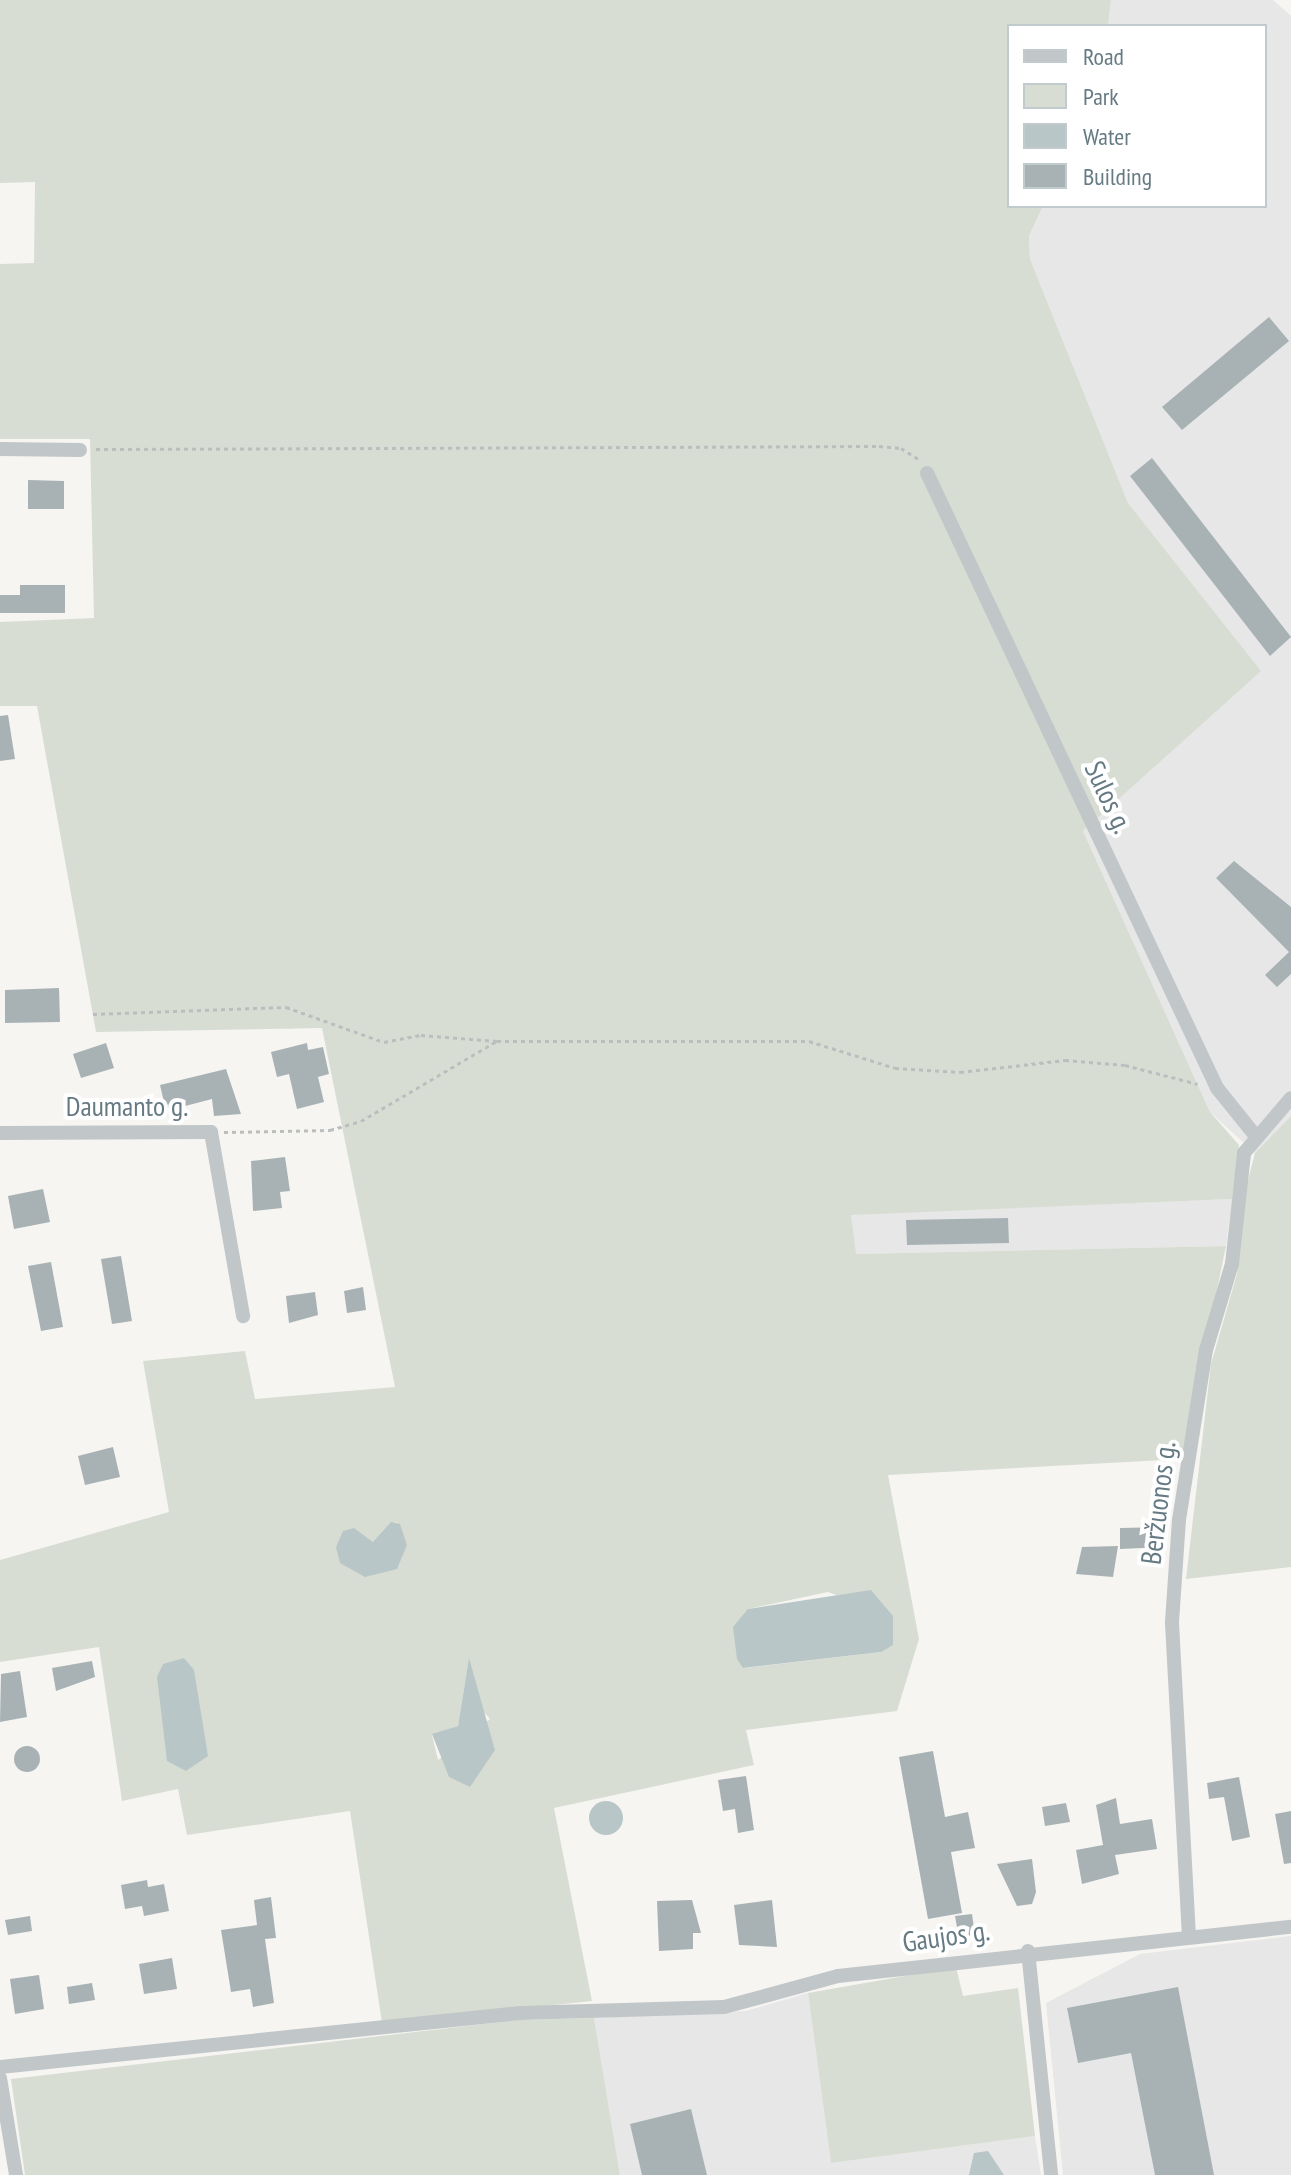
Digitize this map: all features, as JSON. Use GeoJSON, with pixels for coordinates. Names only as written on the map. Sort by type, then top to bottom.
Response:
{"type":"FeatureCollection","features":[{"type":"Feature","properties":{"kind":"street"},"geometry":{"type":"LineString","coordinates":[[0,449],[80,450]]}},
{"type":"Feature","properties":{"kind":"street","name":"Sulos g."},"geometry":{"type":"LineString","coordinates":[[927,473],[1217,1088],[1254,1134]]}},
{"type":"Feature","properties":{"kind":"street","name":"Beržuonos g."},"geometry":{"type":"LineString","coordinates":[[1189,1937],[1172,1622],[1179,1520],[1206,1350],[1232,1264],[1244,1153],[1254,1134],[1291,1098]]}},
{"type":"Feature","properties":{"kind":"street","name":"Daumanto g."},"geometry":{"type":"LineString","coordinates":[[0,1133],[211,1132],[243,1316]]}},
{"type":"Feature","properties":{"kind":"street","name":"Gaujos g."},"geometry":{"type":"LineString","coordinates":[[0,2067],[612,2010],[724,2007],[838,1976],[1028,1951],[1291,1927]]}},
{"type":"Feature","properties":{"kind":"street"},"geometry":{"type":"LineString","coordinates":[[1028,1951],[1051,2175]]}},
{"type":"Feature","properties":{"kind":"street"},"geometry":{"type":"LineString","coordinates":[[0,2078],[16,2175]]}},
{"type":"Feature","properties":{"kind":"path"},"geometry":{"type":"LineString","coordinates":[[80,450],[879,446],[916,454],[927,473]]}},
{"type":"Feature","properties":{"kind":"path"},"geometry":{"type":"LineString","coordinates":[[93,1014],[286,1007],[384,1042],[421,1035],[497,1041],[809,1041],[895,1068],[1099,1062],[1217,1088]]}},
{"type":"Feature","properties":{"kind":"path"},"geometry":{"type":"LineString","coordinates":[[211,1132],[330,1130],[361,1121],[497,1041]]}},
{"type":"Feature","properties":{"kind":"shaded area"},"geometry":{"type":"Polygon","coordinates":[[[1111,0],[1273,0],[1291,16],[1291,1116],[1255,1153],[1210,1112],[1083,831],[1260,671],[1128,503],[1030,259],[1029,236],[1042,208],[1267,208],[1267,24],[1108,24],[1111,0]]]}},
{"type":"Feature","properties":{"kind":"shaded area"},"geometry":{"type":"Polygon","coordinates":[[[1232,1199],[1226,1246],[855,1254],[851,1214],[1232,1199]]]}},
{"type":"Feature","properties":{"kind":"shaded area"},"geometry":{"type":"Polygon","coordinates":[[[1291,1936],[1291,2175],[1063,2175],[1046,2003],[1140,1954],[1291,1936]]]}},
{"type":"Feature","properties":{"kind":"shaded area"},"geometry":{"type":"Polygon","coordinates":[[[808,1993],[831,2163],[1035,2136],[1041,2175],[620,2175],[594,2018],[746,2011],[808,1993]]]}},
{"type":"Feature","properties":{"kind":"green space"},"geometry":{"type":"Polygon","coordinates":[[[0,0],[1111,0],[1108,24],[1007,24],[1007,208],[1042,208],[1029,236],[1030,259],[1128,503],[1261,671],[1083,831],[1210,1112],[1239,1145],[1232,1199],[851,1215],[856,1254],[1226,1246],[1182,1459],[888,1475],[919,1639],[897,1711],[746,1730],[754,1765],[554,1808],[592,2001],[382,2023],[350,1811],[187,1835],[178,1789],[122,1801],[99,1647],[0,1662],[0,1560],[169,1512],[143,1361],[245,1351],[255,1399],[395,1387],[322,1028],[96,1032],[37,706],[0,706],[0,622],[94,618],[90,439],[0,439],[0,264],[34,263],[35,182],[0,183],[0,0]],[[396,1522],[373,1542],[358,1532],[336,1547],[407,1545],[396,1522]],[[828,1592],[748,1609],[744,1668],[881,1652],[893,1616],[828,1592]],[[469,1659],[458,1726],[432,1735],[438,1760],[490,1719],[477,1704],[469,1659]]]}},
{"type":"Feature","properties":{"kind":"green space"},"geometry":{"type":"Polygon","coordinates":[[[1291,1116],[1291,1567],[1186,1579],[1211,1364],[1237,1274],[1246,1188],[1255,1153],[1291,1116]]]}},
{"type":"Feature","properties":{"kind":"green space"},"geometry":{"type":"Polygon","coordinates":[[[956,1967],[963,1996],[1018,1988],[1035,2136],[831,2163],[808,1993],[956,1967]]]}},
{"type":"Feature","properties":{"kind":"green space"},"geometry":{"type":"Polygon","coordinates":[[[594,2018],[620,2175],[25,2175],[11,2079],[518,2020],[594,2018]]]}},
{"type":"Feature","properties":{"kind":"water"},"geometry":{"type":"Polygon","coordinates":[[[391,1522],[400,1524],[407,1545],[397,1569],[365,1577],[340,1563],[336,1547],[343,1531],[354,1528],[373,1542],[391,1522]]]}},
{"type":"Feature","properties":{"kind":"water"},"geometry":{"type":"Polygon","coordinates":[[[871,1590],[893,1616],[893,1645],[881,1652],[743,1668],[737,1659],[733,1627],[748,1609],[871,1590]]]}},
{"type":"Feature","properties":{"kind":"water"},"geometry":{"type":"Polygon","coordinates":[[[184,1658],[194,1670],[208,1756],[186,1771],[167,1761],[157,1677],[163,1664],[184,1658]]]}},
{"type":"Feature","properties":{"kind":"water"},"geometry":{"type":"Polygon","coordinates":[[[469,1658],[495,1750],[470,1787],[449,1777],[432,1734],[458,1726],[469,1658]]]}},
{"type":"Feature","properties":{"kind":"water"},"geometry":{"type":"Polygon","coordinates":[[[606,1801],[618,1806],[623,1818],[618,1830],[606,1835],[594,1830],[589,1818],[594,1806],[606,1801]]]}},
{"type":"Feature","properties":{"kind":"water"},"geometry":{"type":"Polygon","coordinates":[[[988,2151],[1004,2175],[969,2175],[974,2153],[988,2151]]]}},
{"type":"Feature","properties":{"kind":"building"},"geometry":{"type":"Polygon","coordinates":[[[1269,317],[1289,341],[1182,430],[1162,407],[1269,317]]]}},
{"type":"Feature","properties":{"kind":"building"},"geometry":{"type":"Polygon","coordinates":[[[1152,458],[1291,637],[1270,656],[1130,476],[1152,458]]]}},
{"type":"Feature","properties":{"kind":"building"},"geometry":{"type":"Polygon","coordinates":[[[28,480],[64,481],[64,509],[28,509],[28,480]]]}},
{"type":"Feature","properties":{"kind":"building"},"geometry":{"type":"Polygon","coordinates":[[[20,585],[65,585],[65,613],[0,613],[0,595],[20,595],[20,585]]]}},
{"type":"Feature","properties":{"kind":"building"},"geometry":{"type":"Polygon","coordinates":[[[8,715],[15,759],[0,761],[0,716],[8,715]]]}},
{"type":"Feature","properties":{"kind":"building"},"geometry":{"type":"Polygon","coordinates":[[[1234,861],[1291,907],[1291,974],[1277,987],[1265,975],[1289,952],[1216,878],[1234,861]]]}},
{"type":"Feature","properties":{"kind":"building"},"geometry":{"type":"Polygon","coordinates":[[[59,988],[60,1022],[5,1023],[5,990],[59,988]]]}},
{"type":"Feature","properties":{"kind":"building"},"geometry":{"type":"Polygon","coordinates":[[[106,1043],[114,1068],[81,1078],[73,1054],[106,1043]]]}},
{"type":"Feature","properties":{"kind":"building"},"geometry":{"type":"Polygon","coordinates":[[[307,1043],[308,1050],[323,1047],[329,1074],[318,1077],[324,1102],[297,1109],[289,1074],[277,1077],[271,1052],[307,1043]]]}},
{"type":"Feature","properties":{"kind":"building"},"geometry":{"type":"Polygon","coordinates":[[[226,1069],[241,1114],[214,1116],[212,1099],[166,1111],[160,1085],[226,1069]]]}},
{"type":"Feature","properties":{"kind":"building"},"geometry":{"type":"Polygon","coordinates":[[[285,1157],[290,1191],[280,1192],[282,1208],[253,1211],[251,1161],[285,1157]]]}},
{"type":"Feature","properties":{"kind":"building"},"geometry":{"type":"Polygon","coordinates":[[[43,1189],[50,1222],[14,1229],[8,1196],[43,1189]]]}},
{"type":"Feature","properties":{"kind":"building"},"geometry":{"type":"Polygon","coordinates":[[[1008,1218],[1009,1243],[907,1245],[906,1220],[1008,1218]]]}},
{"type":"Feature","properties":{"kind":"building"},"geometry":{"type":"Polygon","coordinates":[[[121,1256],[132,1321],[112,1324],[101,1259],[121,1256]]]}},
{"type":"Feature","properties":{"kind":"building"},"geometry":{"type":"Polygon","coordinates":[[[51,1262],[63,1327],[41,1331],[28,1266],[51,1262]]]}},
{"type":"Feature","properties":{"kind":"building"},"geometry":{"type":"Polygon","coordinates":[[[363,1287],[366,1310],[347,1313],[344,1291],[363,1287]]]}},
{"type":"Feature","properties":{"kind":"building"},"geometry":{"type":"Polygon","coordinates":[[[315,1292],[318,1315],[289,1323],[286,1296],[315,1292]]]}},
{"type":"Feature","properties":{"kind":"building"},"geometry":{"type":"Polygon","coordinates":[[[113,1447],[120,1477],[85,1485],[78,1456],[113,1447]]]}},
{"type":"Feature","properties":{"kind":"building"},"geometry":{"type":"Polygon","coordinates":[[[1166,1527],[1165,1547],[1120,1549],[1120,1528],[1166,1527]]]}},
{"type":"Feature","properties":{"kind":"building"},"geometry":{"type":"Polygon","coordinates":[[[1118,1546],[1113,1577],[1076,1574],[1082,1547],[1118,1546]]]}},
{"type":"Feature","properties":{"kind":"building"},"geometry":{"type":"Polygon","coordinates":[[[92,1661],[95,1677],[56,1691],[52,1668],[92,1661]]]}},
{"type":"Feature","properties":{"kind":"building"},"geometry":{"type":"Polygon","coordinates":[[[20,1671],[27,1717],[0,1722],[1,1674],[20,1671]]]}},
{"type":"Feature","properties":{"kind":"building"},"geometry":{"type":"Polygon","coordinates":[[[27,1746],[36,1750],[40,1759],[36,1768],[27,1772],[18,1768],[14,1759],[18,1750],[27,1746]]]}},
{"type":"Feature","properties":{"kind":"building"},"geometry":{"type":"Polygon","coordinates":[[[933,1751],[945,1817],[968,1812],[975,1848],[951,1852],[962,1913],[928,1919],[899,1757],[933,1751]]]}},
{"type":"Feature","properties":{"kind":"building"},"geometry":{"type":"Polygon","coordinates":[[[746,1776],[754,1830],[738,1833],[735,1809],[723,1811],[718,1780],[746,1776]]]}},
{"type":"Feature","properties":{"kind":"building"},"geometry":{"type":"Polygon","coordinates":[[[1239,1777],[1250,1837],[1232,1841],[1224,1797],[1209,1799],[1207,1783],[1239,1777]]]}},
{"type":"Feature","properties":{"kind":"building"},"geometry":{"type":"Polygon","coordinates":[[[1116,1798],[1120,1824],[1152,1819],[1157,1849],[1115,1855],[1119,1874],[1082,1884],[1076,1850],[1103,1845],[1096,1805],[1116,1798]]]}},
{"type":"Feature","properties":{"kind":"building"},"geometry":{"type":"Polygon","coordinates":[[[1066,1803],[1070,1822],[1045,1826],[1042,1807],[1066,1803]]]}},
{"type":"Feature","properties":{"kind":"building"},"geometry":{"type":"Polygon","coordinates":[[[1291,1811],[1291,1863],[1284,1864],[1275,1814],[1291,1811]]]}},
{"type":"Feature","properties":{"kind":"building"},"geometry":{"type":"Polygon","coordinates":[[[1032,1859],[1036,1892],[1032,1904],[1017,1906],[997,1864],[1032,1859]]]}},
{"type":"Feature","properties":{"kind":"building"},"geometry":{"type":"Polygon","coordinates":[[[147,1880],[148,1887],[164,1884],[169,1911],[144,1916],[142,1906],[125,1909],[121,1885],[147,1880]]]}},
{"type":"Feature","properties":{"kind":"building"},"geometry":{"type":"Polygon","coordinates":[[[271,1897],[276,1938],[265,1939],[274,2003],[253,2007],[250,1989],[231,1992],[221,1930],[257,1925],[254,1900],[271,1897]]]}},
{"type":"Feature","properties":{"kind":"building"},"geometry":{"type":"Polygon","coordinates":[[[692,1900],[701,1933],[693,1933],[693,1949],[659,1951],[657,1901],[692,1900]]]}},
{"type":"Feature","properties":{"kind":"building"},"geometry":{"type":"Polygon","coordinates":[[[772,1900],[777,1947],[739,1945],[734,1905],[772,1900]]]}},
{"type":"Feature","properties":{"kind":"building"},"geometry":{"type":"Polygon","coordinates":[[[972,1914],[975,1935],[959,1938],[955,1916],[972,1914]]]}},
{"type":"Feature","properties":{"kind":"building"},"geometry":{"type":"Polygon","coordinates":[[[30,1916],[32,1931],[8,1935],[5,1920],[30,1916]]]}},
{"type":"Feature","properties":{"kind":"building"},"geometry":{"type":"Polygon","coordinates":[[[172,1958],[177,1989],[144,1994],[139,1964],[172,1958]]]}},
{"type":"Feature","properties":{"kind":"building"},"geometry":{"type":"Polygon","coordinates":[[[39,1975],[44,2009],[15,2014],[10,1979],[39,1975]]]}},
{"type":"Feature","properties":{"kind":"building"},"geometry":{"type":"Polygon","coordinates":[[[92,1983],[95,2000],[69,2004],[67,1987],[92,1983]]]}},
{"type":"Feature","properties":{"kind":"building"},"geometry":{"type":"Polygon","coordinates":[[[1178,1987],[1214,2175],[1155,2175],[1131,2053],[1078,2063],[1067,2008],[1178,1987]]]}},
{"type":"Feature","properties":{"kind":"building"},"geometry":{"type":"Polygon","coordinates":[[[691,2109],[707,2175],[642,2175],[630,2124],[691,2109]]]}}]}
